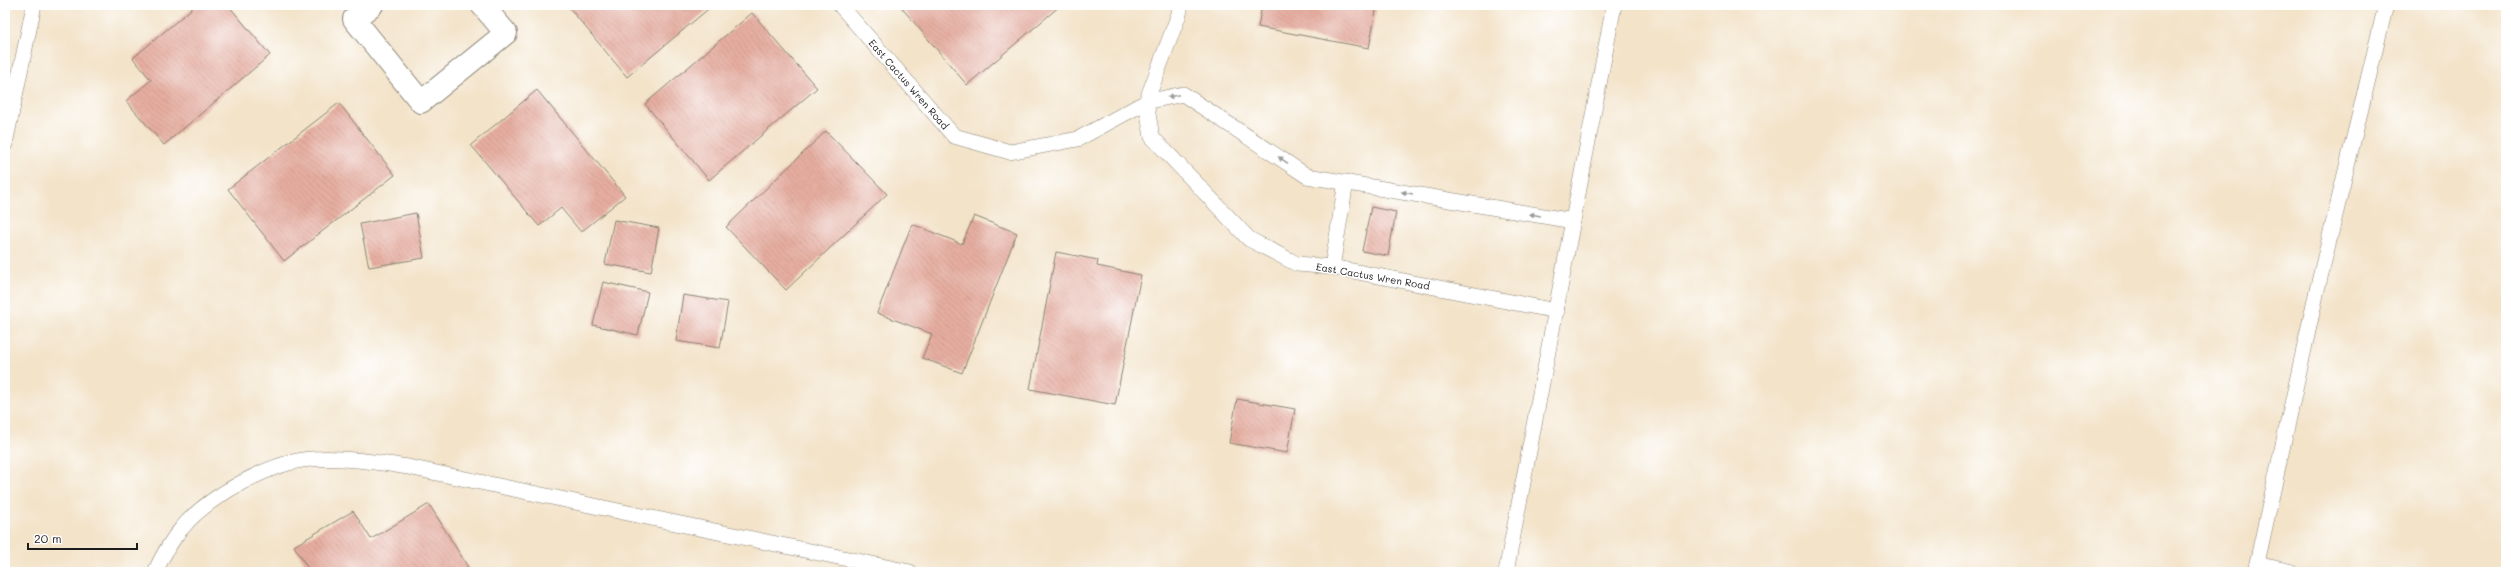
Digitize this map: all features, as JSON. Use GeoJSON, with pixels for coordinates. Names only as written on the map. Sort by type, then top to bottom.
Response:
{"type":"FeatureCollection","features":[{"type":"Feature","properties":{"kind":"street"},"geometry":{"type":"LineString","coordinates":[[372,5],[354,19],[421,102],[506,34],[482,5]]}},
{"type":"Feature","properties":{"kind":"lane"},"geometry":{"type":"LineString","coordinates":[[5,144],[34,5]]}},
{"type":"Feature","properties":{"kind":"lane","name":"East Cactus Wren Road"},"geometry":{"type":"LineString","coordinates":[[840,5],[954,136],[1010,152],[1078,139],[1146,102],[1183,94],[1307,176],[1573,221]]}},
{"type":"Feature","properties":{"kind":"lane"},"geometry":{"type":"LineString","coordinates":[[1146,102],[1181,5]]}},
{"type":"Feature","properties":{"kind":"lane"},"geometry":{"type":"LineString","coordinates":[[1506,572],[1557,311],[1614,5]]}},
{"type":"Feature","properties":{"kind":"lane"},"geometry":{"type":"LineString","coordinates":[[2292,572],[2256,568],[2317,290],[2386,5]]}},
{"type":"Feature","properties":{"kind":"lane","name":"East Cactus Wren Road"},"geometry":{"type":"LineString","coordinates":[[1146,102],[1152,138],[1249,238],[1297,264],[1332,267],[1557,311]]}},
{"type":"Feature","properties":{"kind":"lane"},"geometry":{"type":"LineString","coordinates":[[1332,267],[1346,182]]}},
{"type":"Feature","properties":{"kind":"lane"},"geometry":{"type":"LineString","coordinates":[[155,572],[182,527],[222,493],[267,471],[310,459],[355,459],[408,467],[910,572]]}},
{"type":"Feature","properties":{"kind":"building"},"geometry":{"type":"Polygon","coordinates":[[[196,5],[228,5],[270,55],[164,145],[126,101],[151,80],[133,58],[196,5]]]}},
{"type":"Feature","properties":{"kind":"building"},"geometry":{"type":"Polygon","coordinates":[[[567,5],[713,5],[627,77],[567,5]]]}},
{"type":"Feature","properties":{"kind":"building"},"geometry":{"type":"Polygon","coordinates":[[[903,5],[1061,5],[967,85],[901,7],[903,5]]]}},
{"type":"Feature","properties":{"kind":"building"},"geometry":{"type":"Polygon","coordinates":[[[1262,5],[1377,5],[1369,48],[1258,27],[1262,5]]]}},
{"type":"Feature","properties":{"kind":"building"},"geometry":{"type":"Polygon","coordinates":[[[752,13],[817,88],[709,180],[645,104],[752,13]]]}},
{"type":"Feature","properties":{"kind":"building"},"geometry":{"type":"Polygon","coordinates":[[[537,90],[625,196],[581,232],[561,208],[539,226],[471,145],[537,90]]]}},
{"type":"Feature","properties":{"kind":"building"},"geometry":{"type":"Polygon","coordinates":[[[339,103],[395,175],[284,261],[228,189],[339,103]]]}},
{"type":"Feature","properties":{"kind":"building"},"geometry":{"type":"Polygon","coordinates":[[[826,131],[887,194],[786,290],[726,227],[826,131]]]}},
{"type":"Feature","properties":{"kind":"building"},"geometry":{"type":"Polygon","coordinates":[[[1371,207],[1396,212],[1388,256],[1362,251],[1371,207]]]}},
{"type":"Feature","properties":{"kind":"building"},"geometry":{"type":"Polygon","coordinates":[[[416,213],[424,258],[369,267],[360,224],[416,213]]]}},
{"type":"Feature","properties":{"kind":"building"},"geometry":{"type":"Polygon","coordinates":[[[974,216],[1017,233],[962,373],[922,358],[932,334],[877,313],[912,224],[962,244],[974,216]]]}},
{"type":"Feature","properties":{"kind":"building"},"geometry":{"type":"Polygon","coordinates":[[[614,220],[659,228],[651,272],[605,264],[614,220]]]}},
{"type":"Feature","properties":{"kind":"building"},"geometry":{"type":"Polygon","coordinates":[[[1056,252],[1098,260],[1097,266],[1141,275],[1115,405],[1030,389],[1056,252]]]}},
{"type":"Feature","properties":{"kind":"building"},"geometry":{"type":"Polygon","coordinates":[[[603,282],[648,292],[638,335],[593,325],[603,282]]]}},
{"type":"Feature","properties":{"kind":"building"},"geometry":{"type":"Polygon","coordinates":[[[683,295],[728,302],[720,348],[676,341],[683,295]]]}},
{"type":"Feature","properties":{"kind":"building"},"geometry":{"type":"Polygon","coordinates":[[[1237,399],[1295,409],[1287,453],[1229,443],[1237,399]]]}},
{"type":"Feature","properties":{"kind":"building"},"geometry":{"type":"Polygon","coordinates":[[[429,504],[471,572],[310,572],[294,546],[353,511],[371,539],[429,504]]]}}]}
